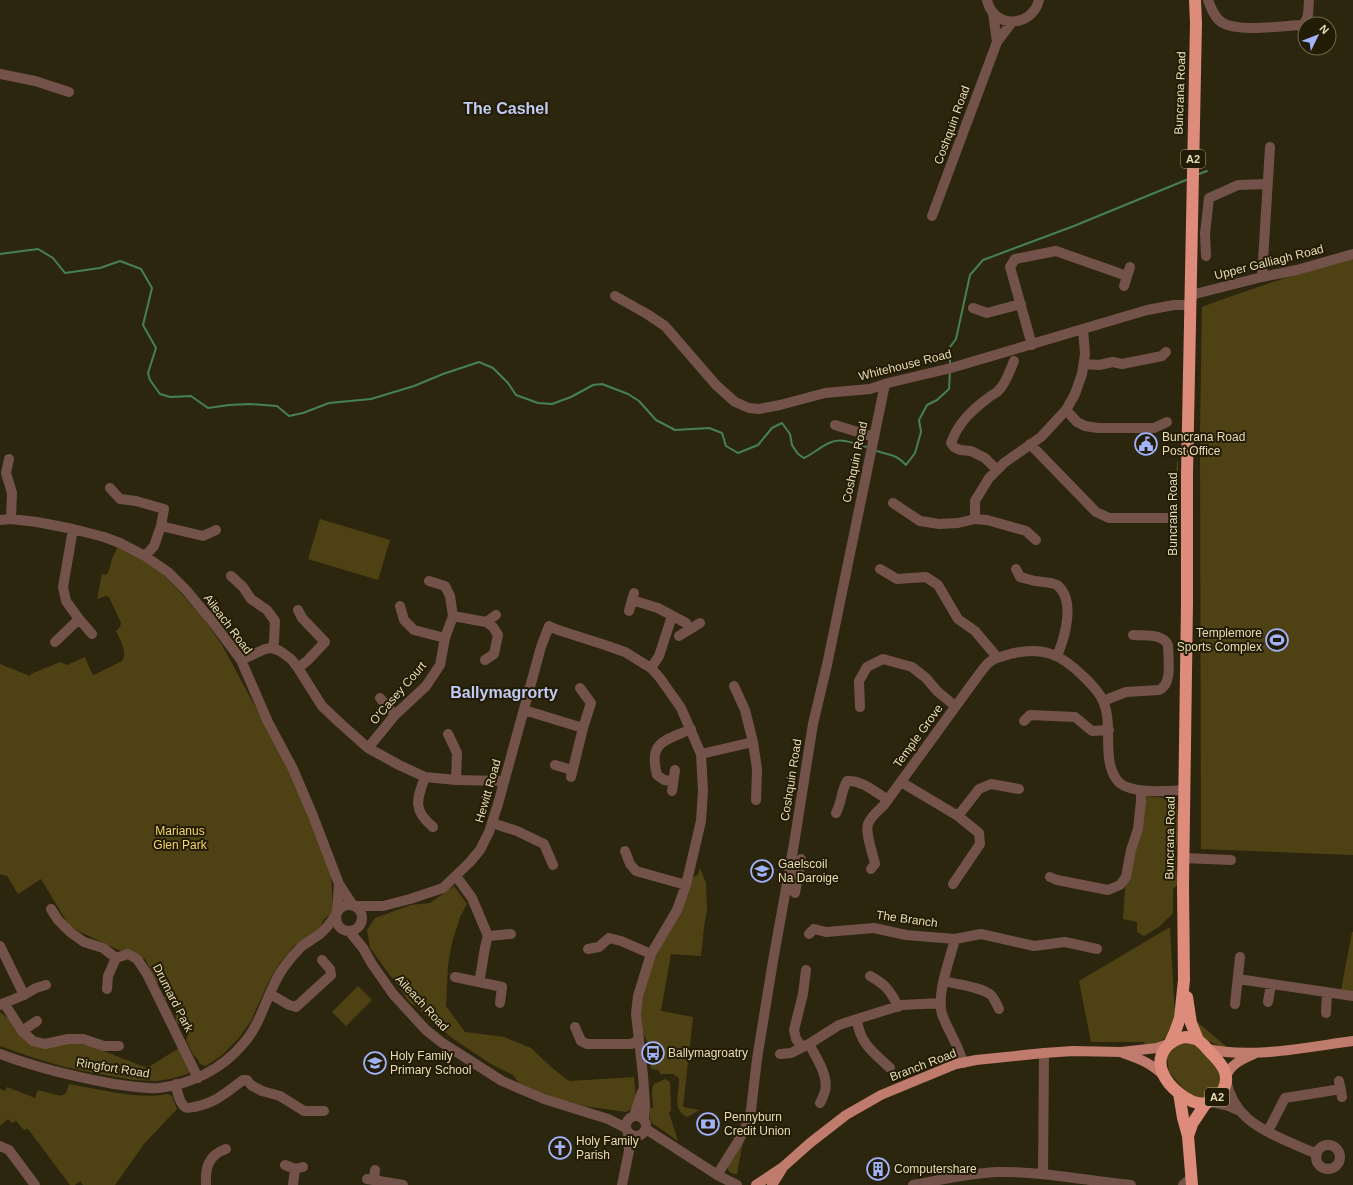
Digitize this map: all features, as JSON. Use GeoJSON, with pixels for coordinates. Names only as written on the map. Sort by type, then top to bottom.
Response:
{"type":"FeatureCollection","features":[{"type":"Feature","properties":{"kind":"highway","name":"Buncrana Road"},"geometry":{"type":"LineString","coordinates":[[1169,1043],[1180,1018],[1184,980],[1183,858],[1187,603],[1187,474],[1196,0]]}},
{"type":"Feature","properties":{"kind":"highway","name":"Buncrana Road"},"geometry":{"type":"LineString","coordinates":[[1196,23],[1200,0]]}},
{"type":"Feature","properties":{"kind":"highway","name":"Buncrana Road"},"geometry":{"type":"LineString","coordinates":[[1184,980],[1191,1023],[1198,1040]]}},
{"type":"Feature","properties":{"kind":"highway"},"geometry":{"type":"LineString","coordinates":[[1169,1043],[1180,1038],[1198,1040]]}},
{"type":"Feature","properties":{"kind":"highway","name":"A2"},"geometry":{"type":"LineString","coordinates":[[1188,1136],[1192,1124],[1208,1103],[1219,1095],[1225,1086],[1226,1078],[1220,1062],[1198,1040]]}},
{"type":"Feature","properties":{"kind":"highway","name":"A2"},"geometry":{"type":"LineString","coordinates":[[1169,1043],[1161,1056],[1162,1071],[1166,1079],[1179,1093],[1190,1101],[1199,1104],[1208,1103]]}},
{"type":"Feature","properties":{"kind":"highway","name":"A2"},"geometry":{"type":"LineString","coordinates":[[1179,1093],[1183,1118],[1188,1136],[1188,1183]]}},
{"type":"Feature","properties":{"kind":"main road"},"geometry":{"type":"LineString","coordinates":[[1207,1049],[1225,1052],[1256,1053],[1353,1041]]}},
{"type":"Feature","properties":{"kind":"main road","name":"Branch Road"},"geometry":{"type":"LineString","coordinates":[[756,1185],[783,1167],[810,1143],[846,1115],[881,1096],[940,1070],[976,1060],[1073,1051],[1121,1052],[1157,1048],[1169,1043]]}},
{"type":"Feature","properties":{"kind":"main road","name":"Branch Road"},"geometry":{"type":"LineString","coordinates":[[1121,1052],[1152,1065],[1166,1079]]}},
{"type":"Feature","properties":{"kind":"main road"},"geometry":{"type":"LineString","coordinates":[[1226,1078],[1229,1071],[1235,1064],[1256,1053]]}},
{"type":"Feature","properties":{"kind":"main road","name":"Branch Road"},"geometry":{"type":"LineString","coordinates":[[772,1185],[783,1167]]}},
{"type":"Feature","properties":{"kind":"street"},"geometry":{"type":"LineString","coordinates":[[987,0],[993,12],[997,42]]}},
{"type":"Feature","properties":{"kind":"street"},"geometry":{"type":"LineString","coordinates":[[993,12],[1001,19],[1012,22],[1023,20],[1036,9],[1040,0]]}},
{"type":"Feature","properties":{"kind":"street"},"geometry":{"type":"LineString","coordinates":[[1208,0],[1214,15],[1223,23],[1238,28],[1305,24],[1308,18],[1309,0]]}},
{"type":"Feature","properties":{"kind":"street"},"geometry":{"type":"LineString","coordinates":[[997,42],[1012,22]]}},
{"type":"Feature","properties":{"kind":"street","name":"Coshquin Road"},"geometry":{"type":"LineString","coordinates":[[932,216],[997,42]]}},
{"type":"Feature","properties":{"kind":"street"},"geometry":{"type":"LineString","coordinates":[[0,74],[35,81],[69,92]]}},
{"type":"Feature","properties":{"kind":"street"},"geometry":{"type":"LineString","coordinates":[[1262,277],[1266,184],[1270,147]]}},
{"type":"Feature","properties":{"kind":"street"},"geometry":{"type":"LineString","coordinates":[[1206,256],[1205,233],[1209,198],[1238,185],[1266,184]]}},
{"type":"Feature","properties":{"kind":"street"},"geometry":{"type":"LineString","coordinates":[[1032,345],[1010,267],[1015,259],[1056,251],[1127,276]]}},
{"type":"Feature","properties":{"kind":"street","name":"Upper Galliagh Road"},"geometry":{"type":"LineString","coordinates":[[1191,300],[1262,277],[1297,270],[1353,254]]}},
{"type":"Feature","properties":{"kind":"street","name":"Whitehouse Road"},"geometry":{"type":"LineString","coordinates":[[615,296],[665,326],[716,385],[735,402],[749,408],[759,409],[780,406],[825,393],[870,389],[1032,345],[1147,310],[1191,300]]}},
{"type":"Feature","properties":{"kind":"street"},"geometry":{"type":"LineString","coordinates":[[973,308],[987,313],[1020,304]]}},
{"type":"Feature","properties":{"kind":"street"},"geometry":{"type":"LineString","coordinates":[[975,519],[975,500],[986,483],[1004,463],[1048,431],[1066,410],[1075,394],[1084,364],[1085,354],[1082,329]]}},
{"type":"Feature","properties":{"kind":"street"},"geometry":{"type":"LineString","coordinates":[[1084,364],[1099,365],[1113,362],[1122,364],[1162,356],[1166,352]]}},
{"type":"Feature","properties":{"kind":"street"},"geometry":{"type":"LineString","coordinates":[[997,470],[985,458],[954,447],[951,443],[954,432],[960,423],[988,397],[999,390],[1014,361]]}},
{"type":"Feature","properties":{"kind":"street","name":"Coshquin Road"},"geometry":{"type":"LineString","coordinates":[[718,1175],[748,1122],[751,1110],[757,1059],[773,961],[793,879],[813,724],[885,384]]}},
{"type":"Feature","properties":{"kind":"street"},"geometry":{"type":"LineString","coordinates":[[1066,410],[1077,422],[1085,426],[1098,428],[1154,428],[1167,422]]}},
{"type":"Feature","properties":{"kind":"street"},"geometry":{"type":"LineString","coordinates":[[835,426],[874,437]]}},
{"type":"Feature","properties":{"kind":"street"},"geometry":{"type":"LineString","coordinates":[[1030,444],[1096,512],[1109,518],[1167,518]]}},
{"type":"Feature","properties":{"kind":"street"},"geometry":{"type":"LineString","coordinates":[[9,459],[6,473],[12,493],[11,519]]}},
{"type":"Feature","properties":{"kind":"street"},"geometry":{"type":"LineString","coordinates":[[110,488],[120,498],[164,509],[161,526],[154,546],[145,556]]}},
{"type":"Feature","properties":{"kind":"street"},"geometry":{"type":"LineString","coordinates":[[893,503],[920,521],[939,524],[958,523],[975,519],[987,520],[1026,531],[1036,540]]}},
{"type":"Feature","properties":{"kind":"street","name":"Aileach Road"},"geometry":{"type":"LineString","coordinates":[[0,520],[11,519],[37,522],[74,529],[120,543],[145,556],[168,572],[186,590],[241,660],[265,716],[293,769],[339,884],[353,905]]}},
{"type":"Feature","properties":{"kind":"street"},"geometry":{"type":"LineString","coordinates":[[161,526],[203,536],[216,530]]}},
{"type":"Feature","properties":{"kind":"street"},"geometry":{"type":"LineString","coordinates":[[74,529],[63,587],[66,601],[92,634]]}},
{"type":"Feature","properties":{"kind":"street"},"geometry":{"type":"LineString","coordinates":[[880,569],[897,579],[926,577],[938,585],[958,619],[974,632],[997,658]]}},
{"type":"Feature","properties":{"kind":"street"},"geometry":{"type":"LineString","coordinates":[[1016,569],[1020,577],[1034,581],[1056,584],[1064,594],[1067,617],[1063,642],[1056,656]]}},
{"type":"Feature","properties":{"kind":"street"},"geometry":{"type":"LineString","coordinates":[[231,576],[244,587],[251,598],[267,610],[275,621],[274,642],[272,648]]}},
{"type":"Feature","properties":{"kind":"street"},"geometry":{"type":"LineString","coordinates":[[429,581],[445,586],[450,596],[453,616],[486,622],[493,627],[498,635],[494,654],[485,660]]}},
{"type":"Feature","properties":{"kind":"street"},"geometry":{"type":"LineString","coordinates":[[629,611],[633,596],[686,623],[690,629]]}},
{"type":"Feature","properties":{"kind":"street"},"geometry":{"type":"LineString","coordinates":[[400,606],[404,620],[414,630],[445,638]]}},
{"type":"Feature","properties":{"kind":"street"},"geometry":{"type":"LineString","coordinates":[[298,610],[302,618],[325,642],[307,661],[298,668]]}},
{"type":"Feature","properties":{"kind":"street"},"geometry":{"type":"LineString","coordinates":[[486,622],[496,615]]}},
{"type":"Feature","properties":{"kind":"street","name":"O'Casey Court"},"geometry":{"type":"LineString","coordinates":[[368,748],[395,715],[426,686],[440,665],[445,638],[453,616]]}},
{"type":"Feature","properties":{"kind":"street"},"geometry":{"type":"LineString","coordinates":[[629,1151],[643,1128],[645,1106],[636,1014],[638,996],[651,954],[677,910],[686,885],[701,821],[703,790],[701,754],[692,729],[681,708],[651,668],[659,656],[672,616]]}},
{"type":"Feature","properties":{"kind":"street"},"geometry":{"type":"LineString","coordinates":[[55,642],[79,619]]}},
{"type":"Feature","properties":{"kind":"street"},"geometry":{"type":"LineString","coordinates":[[679,636],[700,623]]}},
{"type":"Feature","properties":{"kind":"street","name":"Hewitt Road"},"geometry":{"type":"LineString","coordinates":[[353,905],[383,906],[443,888],[470,862],[480,850],[492,823],[541,647],[549,626],[625,652],[651,668]]}},
{"type":"Feature","properties":{"kind":"street"},"geometry":{"type":"LineString","coordinates":[[1103,701],[1126,692],[1159,690],[1164,688],[1166,684],[1168,678],[1168,645],[1166,642],[1158,637],[1133,635]]}},
{"type":"Feature","properties":{"kind":"street"},"geometry":{"type":"LineString","coordinates":[[241,660],[265,648],[272,648],[285,654],[298,668],[322,706],[368,748],[394,763],[425,777],[456,780],[504,781]]}},
{"type":"Feature","properties":{"kind":"street","name":"Temple Grove"},"geometry":{"type":"LineString","coordinates":[[871,869],[875,864],[868,834],[868,825],[888,800],[955,706],[990,662],[997,658],[1022,651],[1049,653],[1056,656],[1070,664],[1097,691],[1103,701],[1106,712],[1110,768],[1118,782],[1141,791],[1184,790]]}},
{"type":"Feature","properties":{"kind":"street","name":"Temple Grove"},"geometry":{"type":"LineString","coordinates":[[860,707],[859,680],[867,667],[883,659],[912,667],[926,678],[937,691],[955,706]]}},
{"type":"Feature","properties":{"kind":"street"},"geometry":{"type":"LineString","coordinates":[[734,686],[745,710],[753,742],[757,769],[756,800]]}},
{"type":"Feature","properties":{"kind":"street"},"geometry":{"type":"LineString","coordinates":[[554,765],[572,774],[583,728],[591,703],[580,688]]}},
{"type":"Feature","properties":{"kind":"street"},"geometry":{"type":"LineString","coordinates":[[380,698],[395,715]]}},
{"type":"Feature","properties":{"kind":"street"},"geometry":{"type":"LineString","coordinates":[[524,710],[583,728]]}},
{"type":"Feature","properties":{"kind":"street"},"geometry":{"type":"LineString","coordinates":[[1024,721],[1030,715],[1075,717],[1092,731],[1108,730]]}},
{"type":"Feature","properties":{"kind":"street"},"geometry":{"type":"LineString","coordinates":[[675,770],[672,786],[657,775],[654,764],[654,751],[662,742],[692,729]]}},
{"type":"Feature","properties":{"kind":"street"},"geometry":{"type":"LineString","coordinates":[[448,734],[457,753],[456,780]]}},
{"type":"Feature","properties":{"kind":"street"},"geometry":{"type":"LineString","coordinates":[[701,754],[753,742]]}},
{"type":"Feature","properties":{"kind":"street"},"geometry":{"type":"LineString","coordinates":[[425,777],[419,793],[418,810],[425,821],[433,827]]}},
{"type":"Feature","properties":{"kind":"street"},"geometry":{"type":"LineString","coordinates":[[836,813],[840,805],[843,788],[847,781],[861,783],[888,800]]}},
{"type":"Feature","properties":{"kind":"street","name":"Temple Grove"},"geometry":{"type":"LineString","coordinates":[[901,782],[958,816],[979,833],[980,844],[953,884]]}},
{"type":"Feature","properties":{"kind":"street"},"geometry":{"type":"LineString","coordinates":[[958,816],[979,789],[991,784],[1019,789]]}},
{"type":"Feature","properties":{"kind":"street"},"geometry":{"type":"LineString","coordinates":[[1050,877],[1057,880],[1108,890],[1120,885],[1126,877],[1131,850],[1138,829],[1141,791]]}},
{"type":"Feature","properties":{"kind":"street"},"geometry":{"type":"LineString","coordinates":[[492,823],[517,831],[544,844],[553,865]]}},
{"type":"Feature","properties":{"kind":"street"},"geometry":{"type":"LineString","coordinates":[[625,852],[630,864],[636,870],[686,885]]}},
{"type":"Feature","properties":{"kind":"street"},"geometry":{"type":"LineString","coordinates":[[1183,858],[1231,860]]}},
{"type":"Feature","properties":{"kind":"street"},"geometry":{"type":"LineString","coordinates":[[795,893],[793,879],[801,859]]}},
{"type":"Feature","properties":{"kind":"street"},"geometry":{"type":"LineString","coordinates":[[456,876],[472,898],[488,936],[484,948],[479,982]]}},
{"type":"Feature","properties":{"kind":"street","name":"Aileach Road"},"geometry":{"type":"LineString","coordinates":[[336,913],[339,884]]}},
{"type":"Feature","properties":{"kind":"street"},"geometry":{"type":"LineString","coordinates":[[343,905],[353,905],[361,912],[361,923],[357,928],[346,930],[337,924],[336,913],[343,905]]}},
{"type":"Feature","properties":{"kind":"street","name":"Hewitt Road"},"geometry":{"type":"LineString","coordinates":[[361,923],[383,906]]}},
{"type":"Feature","properties":{"kind":"street"},"geometry":{"type":"LineString","coordinates":[[51,909],[58,920],[70,932],[84,942],[103,948],[116,958],[108,976],[107,989]]}},
{"type":"Feature","properties":{"kind":"street","name":"Ringfort Road"},"geometry":{"type":"LineString","coordinates":[[0,1054],[28,1064],[98,1081],[145,1088],[160,1088],[198,1078],[216,1069],[244,1043],[256,1026],[284,967],[302,947],[320,934],[329,925],[336,913]]}},
{"type":"Feature","properties":{"kind":"street","name":"Aileach Road"},"geometry":{"type":"LineString","coordinates":[[361,923],[363,948]]}},
{"type":"Feature","properties":{"kind":"street","name":"The Branch"},"geometry":{"type":"LineString","coordinates":[[809,934],[814,929],[826,932],[874,928],[906,935],[933,938],[955,939],[981,934],[1034,946],[1065,942],[1097,949]]}},
{"type":"Feature","properties":{"kind":"street","name":"Aileach Road"},"geometry":{"type":"LineString","coordinates":[[346,930],[363,948],[372,964],[393,994],[426,1030],[441,1042],[502,1081],[544,1099],[629,1124]]}},
{"type":"Feature","properties":{"kind":"street","name":"Ringfort Road"},"geometry":{"type":"LineString","coordinates":[[320,934],[346,930]]}},
{"type":"Feature","properties":{"kind":"street"},"geometry":{"type":"LineString","coordinates":[[488,936],[511,934]]}},
{"type":"Feature","properties":{"kind":"street"},"geometry":{"type":"LineString","coordinates":[[588,949],[600,947],[609,938],[621,941],[651,954]]}},
{"type":"Feature","properties":{"kind":"street"},"geometry":{"type":"LineString","coordinates":[[955,939],[944,981],[941,1003],[942,1014],[959,1050],[963,1063]]}},
{"type":"Feature","properties":{"kind":"street"},"geometry":{"type":"LineString","coordinates":[[0,946],[24,995]]}},
{"type":"Feature","properties":{"kind":"street","name":"Drumard Park"},"geometry":{"type":"LineString","coordinates":[[116,958],[128,954],[137,959],[151,981],[198,1078]]}},
{"type":"Feature","properties":{"kind":"street"},"geometry":{"type":"LineString","coordinates":[[1235,1004],[1240,958]]}},
{"type":"Feature","properties":{"kind":"street"},"geometry":{"type":"LineString","coordinates":[[270,994],[289,1006],[296,1007],[332,975],[330,969],[322,960]]}},
{"type":"Feature","properties":{"kind":"street"},"geometry":{"type":"LineString","coordinates":[[806,970],[803,994],[794,1030],[796,1039],[805,1046],[822,1071],[825,1081],[825,1091],[820,1103]]}},
{"type":"Feature","properties":{"kind":"street"},"geometry":{"type":"LineString","coordinates":[[870,976],[881,982],[893,996],[898,1007]]}},
{"type":"Feature","properties":{"kind":"street"},"geometry":{"type":"LineString","coordinates":[[455,977],[502,987],[500,1003]]}},
{"type":"Feature","properties":{"kind":"street"},"geometry":{"type":"LineString","coordinates":[[1238,979],[1353,996]]}},
{"type":"Feature","properties":{"kind":"street"},"geometry":{"type":"LineString","coordinates":[[944,981],[956,985],[973,987],[992,995],[999,1009]]}},
{"type":"Feature","properties":{"kind":"street"},"geometry":{"type":"LineString","coordinates":[[1268,1002],[1271,984]]}},
{"type":"Feature","properties":{"kind":"street"},"geometry":{"type":"LineString","coordinates":[[46,985],[36,988],[24,995],[2,1004],[22,1031],[33,1041],[45,1044],[68,1039],[83,1039],[104,1046],[119,1046]]}},
{"type":"Feature","properties":{"kind":"street"},"geometry":{"type":"LineString","coordinates":[[1326,1012],[1327,992]]}},
{"type":"Feature","properties":{"kind":"street"},"geometry":{"type":"LineString","coordinates":[[780,1054],[792,1053],[839,1026],[898,1007],[941,1003]]}},
{"type":"Feature","properties":{"kind":"street"},"geometry":{"type":"LineString","coordinates":[[857,1020],[858,1029],[862,1038],[890,1068]]}},
{"type":"Feature","properties":{"kind":"street"},"geometry":{"type":"LineString","coordinates":[[22,1031],[37,1021]]}},
{"type":"Feature","properties":{"kind":"street"},"geometry":{"type":"LineString","coordinates":[[575,1026],[581,1042],[587,1044],[631,1044],[639,1040]]}},
{"type":"Feature","properties":{"kind":"street"},"geometry":{"type":"LineString","coordinates":[[1043,1174],[1044,1053]]}},
{"type":"Feature","properties":{"kind":"street"},"geometry":{"type":"LineString","coordinates":[[1226,1078],[1229,1091],[1240,1111],[1252,1122],[1316,1154]]}},
{"type":"Feature","properties":{"kind":"street"},"geometry":{"type":"LineString","coordinates":[[176,1084],[178,1097],[183,1106],[187,1108],[206,1104],[223,1096],[243,1080],[246,1080],[262,1091],[280,1096],[304,1111],[327,1111]]}},
{"type":"Feature","properties":{"kind":"street"},"geometry":{"type":"LineString","coordinates":[[622,1185],[629,1151],[629,1124],[643,1088]]}},
{"type":"Feature","properties":{"kind":"street"},"geometry":{"type":"LineString","coordinates":[[1268,1131],[1285,1098],[1341,1089]]}},
{"type":"Feature","properties":{"kind":"street"},"geometry":{"type":"LineString","coordinates":[[1208,1103],[1228,1106],[1240,1111]]}},
{"type":"Feature","properties":{"kind":"street"},"geometry":{"type":"LineString","coordinates":[[629,1124],[640,1117],[643,1128],[718,1175],[737,1185]]}},
{"type":"Feature","properties":{"kind":"street"},"geometry":{"type":"LineString","coordinates":[[629,1124],[634,1136],[643,1128]]}},
{"type":"Feature","properties":{"kind":"street"},"geometry":{"type":"LineString","coordinates":[[0,1146],[9,1150],[35,1185]]}},
{"type":"Feature","properties":{"kind":"street"},"geometry":{"type":"LineString","coordinates":[[206,1185],[206,1170],[210,1160],[220,1148]]}},
{"type":"Feature","properties":{"kind":"street"},"geometry":{"type":"LineString","coordinates":[[293,1185],[294,1167]]}},
{"type":"Feature","properties":{"kind":"street"},"geometry":{"type":"LineString","coordinates":[[375,1170],[370,1180],[405,1183]]}},
{"type":"Feature","properties":{"kind":"street"},"geometry":{"type":"LineString","coordinates":[[913,1185],[947,1178],[997,1172],[1043,1174],[1131,1185]]}},
{"type":"Feature","properties":{"kind":"street"},"geometry":{"type":"LineString","coordinates":[[718,1175],[727,1185]]}},
{"type":"Feature","properties":{"kind":"green space","name":"Templemore Sports Complex"},"geometry":{"type":"Polygon","coordinates":[[[1353,259],[1353,855],[1201,849],[1200,432],[1202,307],[1258,287],[1353,259]]]}},
{"type":"Feature","properties":{"kind":"green space"},"geometry":{"type":"Polygon","coordinates":[[[1177,461],[1178,550],[1175,543],[1174,486],[1176,485],[1177,461]]]}},
{"type":"Feature","properties":{"kind":"green space"},"geometry":{"type":"Polygon","coordinates":[[[320,519],[390,540],[378,580],[308,559],[320,519]]]}},
{"type":"Feature","properties":{"kind":"green space","name":"Marianus Glen Park"},"geometry":{"type":"Polygon","coordinates":[[[117,547],[147,561],[162,573],[205,620],[222,645],[290,771],[331,870],[333,913],[324,919],[320,928],[294,946],[279,964],[268,983],[251,1021],[239,1038],[222,1055],[206,1066],[200,1064],[194,1056],[186,1040],[188,1036],[182,1025],[176,1022],[173,1006],[164,998],[166,995],[160,983],[157,983],[145,959],[116,949],[70,927],[41,879],[18,894],[7,876],[0,874],[0,664],[30,676],[31,674],[60,662],[67,665],[85,657],[92,674],[94,675],[122,661],[124,657],[124,650],[116,631],[120,627],[121,623],[109,597],[106,596],[97,599],[102,574],[106,575],[108,572],[117,547]]]}},
{"type":"Feature","properties":{"kind":"green space"},"geometry":{"type":"Polygon","coordinates":[[[1147,796],[1170,799],[1177,805],[1179,829],[1176,847],[1176,867],[1178,884],[1173,889],[1173,913],[1159,927],[1144,936],[1137,932],[1137,922],[1123,919],[1125,890],[1143,799],[1147,796]]]}},
{"type":"Feature","properties":{"kind":"green space"},"geometry":{"type":"Polygon","coordinates":[[[700,868],[706,883],[707,910],[701,956],[671,954],[661,1011],[693,1017],[683,1107],[700,1110],[687,1117],[679,1110],[677,1100],[679,1078],[673,1074],[660,1074],[659,1070],[651,1069],[650,1060],[656,1055],[652,1045],[649,1046],[642,1030],[640,997],[649,970],[681,908],[693,877],[698,875],[700,868]]]}},
{"type":"Feature","properties":{"kind":"green space"},"geometry":{"type":"Polygon","coordinates":[[[454,886],[467,904],[460,917],[452,943],[448,965],[446,1006],[465,1032],[504,1037],[531,1048],[550,1066],[570,1081],[634,1077],[636,1098],[633,1108],[626,1112],[584,1106],[552,1097],[519,1083],[513,1075],[491,1064],[452,1038],[416,1006],[411,1004],[370,948],[367,930],[375,918],[411,905],[430,903],[454,886]]]}},
{"type":"Feature","properties":{"kind":"green space"},"geometry":{"type":"Polygon","coordinates":[[[1170,927],[1175,1017],[1170,1033],[1157,1043],[1145,1045],[1144,1042],[1091,1042],[1079,981],[1170,927]]]}},
{"type":"Feature","properties":{"kind":"green space"},"geometry":{"type":"Polygon","coordinates":[[[1352,932],[1353,991],[1341,990],[1352,932]]]}},
{"type":"Feature","properties":{"kind":"green space"},"geometry":{"type":"Polygon","coordinates":[[[358,986],[372,1000],[346,1026],[332,1012],[358,986]]]}},
{"type":"Feature","properties":{"kind":"green space"},"geometry":{"type":"Polygon","coordinates":[[[0,1012],[9,1019],[16,1031],[29,1043],[53,1046],[73,1043],[88,1045],[147,1068],[179,1048],[190,1071],[188,1074],[170,1079],[157,1081],[134,1080],[61,1066],[31,1057],[0,1046],[0,1012]]]}},
{"type":"Feature","properties":{"kind":"green space"},"geometry":{"type":"Polygon","coordinates":[[[1195,1020],[1228,1048],[1219,1046],[1203,1037],[1197,1030],[1195,1020]]]}},
{"type":"Feature","properties":{"kind":"green space"},"geometry":{"type":"Polygon","coordinates":[[[1187,1043],[1198,1046],[1218,1066],[1222,1075],[1218,1090],[1206,1099],[1190,1096],[1169,1072],[1167,1057],[1172,1049],[1177,1045],[1187,1043]]]}},
{"type":"Feature","properties":{"kind":"green space"},"geometry":{"type":"Polygon","coordinates":[[[665,1079],[670,1082],[671,1110],[669,1113],[678,1141],[650,1120],[649,1107],[653,1108],[653,1086],[655,1083],[665,1079]]]}},
{"type":"Feature","properties":{"kind":"green space"},"geometry":{"type":"Polygon","coordinates":[[[69,1084],[132,1095],[144,1096],[168,1094],[172,1096],[177,1109],[144,1144],[115,1185],[83,1185],[80,1181],[75,1185],[70,1185],[28,1129],[24,1130],[16,1121],[12,1123],[8,1119],[0,1126],[0,1089],[5,1091],[7,1087],[35,1098],[38,1090],[61,1096],[66,1093],[69,1084]]]}},
{"type":"Feature","properties":{"kind":"green space"},"geometry":{"type":"Polygon","coordinates":[[[743,1141],[737,1174],[732,1173],[728,1170],[729,1164],[733,1155],[743,1141]]]}},
{"type":"Feature","properties":{"kind":"waterway"},"geometry":{"type":"LineString","coordinates":[[1199,174],[1207,171]]}},
{"type":"Feature","properties":{"kind":"waterway"},"geometry":{"type":"LineString","coordinates":[[950,364],[950,347],[956,339],[970,275],[983,260],[1074,226],[1186,180]]}},
{"type":"Feature","properties":{"kind":"waterway"},"geometry":{"type":"LineString","coordinates":[[0,254],[38,249],[53,258],[65,273],[100,268],[120,261],[141,269],[152,288],[143,325],[156,348],[148,373],[150,380],[160,394],[170,397],[191,396],[208,408],[250,404],[277,406],[289,416],[303,413],[329,403],[371,399],[414,386],[443,374],[479,362],[493,368],[508,383],[516,395],[538,403],[552,404],[571,397],[593,385],[602,384],[628,394],[639,401],[656,420],[675,430],[709,428],[722,433],[726,446],[738,453],[758,445],[772,428],[782,423],[790,434],[792,445],[798,454],[804,458],[833,441],[847,441],[866,447]]}},
{"type":"Feature","properties":{"kind":"waterway"},"geometry":{"type":"LineString","coordinates":[[877,451],[895,457],[906,465],[915,453],[921,432],[919,420],[927,405],[937,400],[949,389],[950,371]]}},
{"type":"Feature","properties":{"kind":"place","name":"Buncrana Road Post Office"},"geometry":{"type":"Point","coordinates":[1146,444]}},
{"type":"Feature","properties":{"kind":"place","name":"Templemore Sports Complex"},"geometry":{"type":"Point","coordinates":[1277,640]}},
{"type":"Feature","properties":{"kind":"place","name":"Gaelscoil Na Daroige"},"geometry":{"type":"Point","coordinates":[762,871]}},
{"type":"Feature","properties":{"kind":"place","name":"Ballymagroatry"},"geometry":{"type":"Point","coordinates":[653,1053]}},
{"type":"Feature","properties":{"kind":"place","name":"Holy Family Primary School"},"geometry":{"type":"Point","coordinates":[375,1063]}},
{"type":"Feature","properties":{"kind":"place","name":"Pennyburn Credit Union"},"geometry":{"type":"Point","coordinates":[708,1124]}},
{"type":"Feature","properties":{"kind":"place","name":"Holy Family Parish"},"geometry":{"type":"Point","coordinates":[560,1148]}},
{"type":"Feature","properties":{"kind":"place","name":"Computershare"},"geometry":{"type":"Point","coordinates":[878,1169]}},
{"type":"Feature","properties":{"kind":"district","name":"The Cashel"},"geometry":{"type":"Point","coordinates":[506,108]}},
{"type":"Feature","properties":{"kind":"district","name":"Ballymagrorty"},"geometry":{"type":"Point","coordinates":[504,692]}}]}
